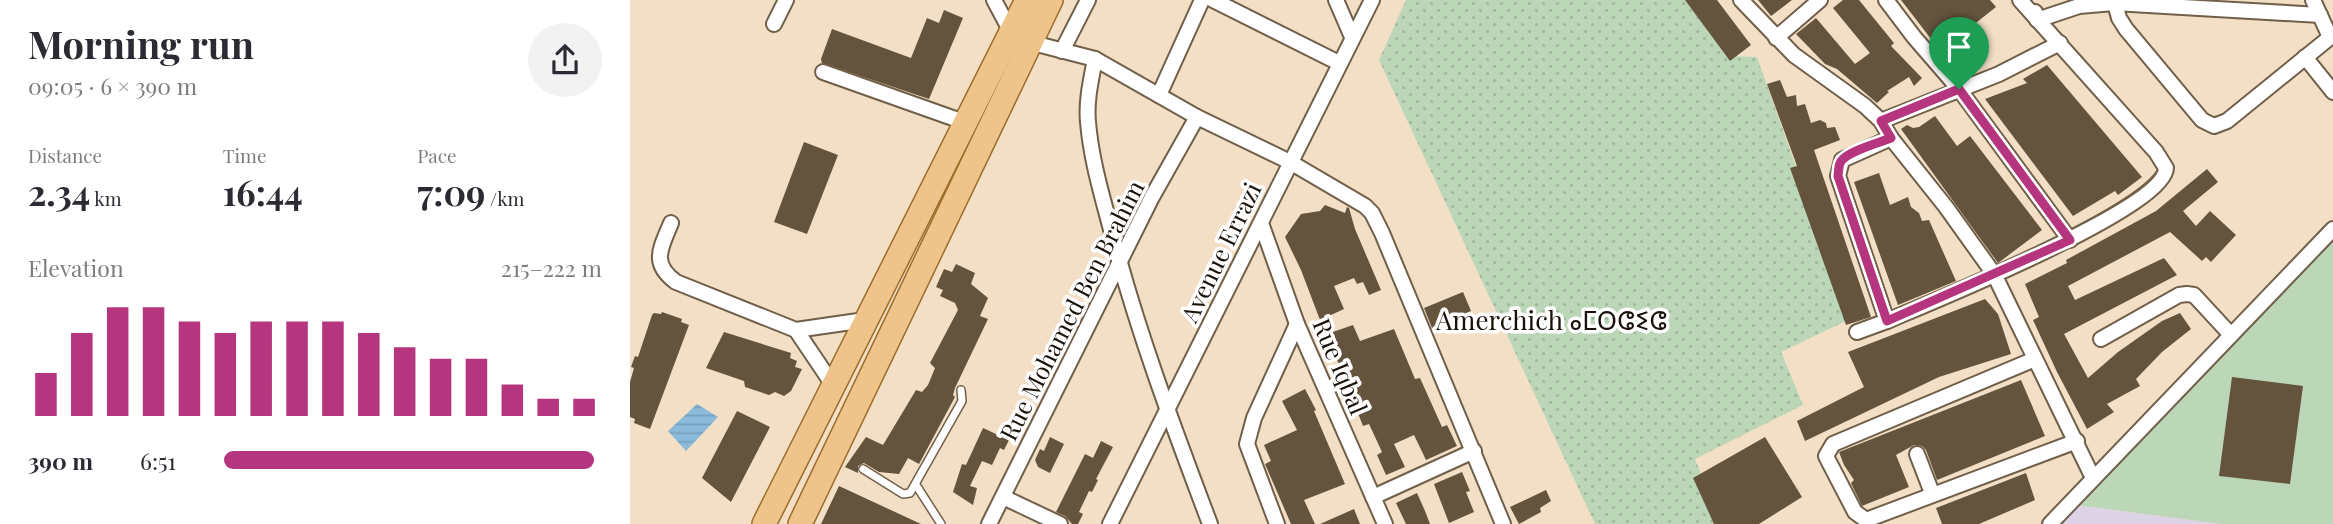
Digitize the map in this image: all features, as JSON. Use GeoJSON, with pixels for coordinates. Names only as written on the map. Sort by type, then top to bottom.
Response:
{"type":"FeatureCollection","features":[{"type":"Feature","properties":{"kind":"main road"},"geometry":{"type":"LineString","coordinates":[[800,524],[1019,36],[1027,0]]}},
{"type":"Feature","properties":{"kind":"main road"},"geometry":{"type":"LineString","coordinates":[[764,524],[964,122],[1019,36],[1051,0]]}},
{"type":"Feature","properties":{"kind":"street"},"geometry":{"type":"LineString","coordinates":[[774,24],[786,0]]}},
{"type":"Feature","properties":{"kind":"street"},"geometry":{"type":"LineString","coordinates":[[994,0],[1019,36],[1095,59],[1197,117],[1290,162],[1357,200],[1372,213],[1503,524]]}},
{"type":"Feature","properties":{"kind":"street"},"geometry":{"type":"LineString","coordinates":[[1062,51],[1088,0]]}},
{"type":"Feature","properties":{"kind":"street"},"geometry":{"type":"LineString","coordinates":[[1158,95],[1202,0]]}},
{"type":"Feature","properties":{"kind":"street"},"geometry":{"type":"LineString","coordinates":[[1213,0],[1339,64]]}},
{"type":"Feature","properties":{"kind":"street"},"geometry":{"type":"LineString","coordinates":[[1336,0],[1352,37]]}},
{"type":"Feature","properties":{"kind":"street","name":"Avenue Errazi"},"geometry":{"type":"LineString","coordinates":[[1110,524],[1372,0]]}},
{"type":"Feature","properties":{"kind":"street"},"geometry":{"type":"LineString","coordinates":[[1741,0],[1794,55],[1866,106],[1881,121],[1891,138],[1913,164],[1994,274],[2093,478]]}},
{"type":"Feature","properties":{"kind":"street"},"geometry":{"type":"LineString","coordinates":[[1776,38],[1820,0]]}},
{"type":"Feature","properties":{"kind":"street"},"geometry":{"type":"LineString","coordinates":[[1886,0],[1959,89],[2070,240]]}},
{"type":"Feature","properties":{"kind":"street"},"geometry":{"type":"LineString","coordinates":[[1857,332],[2070,240],[2141,198],[2164,179],[2166,168],[2156,152],[2020,0]]}},
{"type":"Feature","properties":{"kind":"street"},"geometry":{"type":"LineString","coordinates":[[2032,0],[2037,20]]}},
{"type":"Feature","properties":{"kind":"street"},"geometry":{"type":"LineString","coordinates":[[2114,2],[2126,29],[2209,125],[2223,124],[2332,36],[2313,0]]}},
{"type":"Feature","properties":{"kind":"street"},"geometry":{"type":"LineString","coordinates":[[2037,20],[2079,6],[2114,2],[2320,15]]}},
{"type":"Feature","properties":{"kind":"street"},"geometry":{"type":"LineString","coordinates":[[1881,121],[2000,74],[2060,43]]}},
{"type":"Feature","properties":{"kind":"street"},"geometry":{"type":"LineString","coordinates":[[2305,57],[2333,92]]}},
{"type":"Feature","properties":{"kind":"street"},"geometry":{"type":"LineString","coordinates":[[1095,59],[1088,97],[1090,144],[1119,263],[1167,408],[1210,524]]}},
{"type":"Feature","properties":{"kind":"street"},"geometry":{"type":"LineString","coordinates":[[823,72],[964,122]]}},
{"type":"Feature","properties":{"kind":"street","name":"Rue Mohamed Ben Brahim"},"geometry":{"type":"LineString","coordinates":[[989,524],[1119,263],[1197,117]]}},
{"type":"Feature","properties":{"kind":"street"},"geometry":{"type":"LineString","coordinates":[[1887,321],[1838,176],[1842,160],[1891,138]]}},
{"type":"Feature","properties":{"kind":"street"},"geometry":{"type":"LineString","coordinates":[[671,223],[659,254],[663,271],[676,282],[796,330],[865,320]]}},
{"type":"Feature","properties":{"kind":"street","name":"Rue Iqbal"},"geometry":{"type":"LineString","coordinates":[[1261,223],[1297,324],[1385,524]]}},
{"type":"Feature","properties":{"kind":"street"},"geometry":{"type":"LineString","coordinates":[[2050,524],[2333,229]]}},
{"type":"Feature","properties":{"kind":"street"},"geometry":{"type":"LineString","coordinates":[[2101,339],[2187,293],[2194,295],[2231,335]]}},
{"type":"Feature","properties":{"kind":"street"},"geometry":{"type":"LineString","coordinates":[[1277,524],[1247,444],[1254,418],[1297,324]]}},
{"type":"Feature","properties":{"kind":"street"},"geometry":{"type":"LineString","coordinates":[[796,330],[833,385]]}},
{"type":"Feature","properties":{"kind":"street"},"geometry":{"type":"LineString","coordinates":[[2035,359],[1833,443],[1826,456],[1860,517],[1866,520],[1932,493],[2077,441]]}},
{"type":"Feature","properties":{"kind":"street"},"geometry":{"type":"LineString","coordinates":[[1373,497],[1474,451]]}},
{"type":"Feature","properties":{"kind":"street"},"geometry":{"type":"LineString","coordinates":[[1917,454],[1932,493]]}},
{"type":"Feature","properties":{"kind":"street"},"geometry":{"type":"LineString","coordinates":[[1003,496],[1060,524]]}},
{"type":"Feature","properties":{"kind":"lane"},"geometry":{"type":"LineString","coordinates":[[863,469],[903,494],[910,493],[962,401],[961,390]]}},
{"type":"Feature","properties":{"kind":"lane"},"geometry":{"type":"LineString","coordinates":[[916,485],[941,524]]}},
{"type":"Feature","properties":{"kind":"shaded area"},"geometry":{"type":"Polygon","coordinates":[[[2076,505],[2221,524],[2061,524],[2076,505]]]}},
{"type":"Feature","properties":{"kind":"green space"},"geometry":{"type":"Polygon","coordinates":[[[1406,0],[1686,0],[1728,56],[1757,57],[1850,319],[1781,352],[1803,405],[1695,459],[1721,524],[1595,524],[1379,60],[1406,0]]]}},
{"type":"Feature","properties":{"kind":"green space"},"geometry":{"type":"Polygon","coordinates":[[[2333,240],[2333,524],[2221,524],[2076,505],[2333,240]]]}},
{"type":"Feature","properties":{"kind":"water"},"geometry":{"type":"Polygon","coordinates":[[[697,404],[718,417],[686,451],[668,431],[697,404]]]}},
{"type":"Feature","properties":{"kind":"building"},"geometry":{"type":"Polygon","coordinates":[[[1685,0],[1717,0],[1751,45],[1730,61],[1685,0]]]}},
{"type":"Feature","properties":{"kind":"building"},"geometry":{"type":"Polygon","coordinates":[[[1758,0],[1792,0],[1771,16],[1758,0]]]}},
{"type":"Feature","properties":{"kind":"building"},"geometry":{"type":"Polygon","coordinates":[[[1843,0],[1859,0],[1894,43],[1891,46],[1922,78],[1914,86],[1909,77],[1887,91],[1889,92],[1877,103],[1837,69],[1825,64],[1796,34],[1816,18],[1855,64],[1870,53],[1833,8],[1843,0]]]}},
{"type":"Feature","properties":{"kind":"building"},"geometry":{"type":"Polygon","coordinates":[[[1901,0],[1990,0],[1996,7],[1958,37],[1977,61],[1958,74],[1901,0]]]}},
{"type":"Feature","properties":{"kind":"building"},"geometry":{"type":"Polygon","coordinates":[[[944,10],[963,18],[929,99],[822,63],[832,29],[911,58],[927,18],[939,23],[944,10]]]}},
{"type":"Feature","properties":{"kind":"building"},"geometry":{"type":"Polygon","coordinates":[[[2047,65],[2142,177],[2118,195],[2115,191],[2073,216],[1985,99],[2027,83],[2023,79],[2047,65]]]}},
{"type":"Feature","properties":{"kind":"building"},"geometry":{"type":"Polygon","coordinates":[[[1780,80],[1787,97],[1796,95],[1797,106],[1805,104],[1811,123],[1820,120],[1826,123],[1827,128],[1835,127],[1840,140],[1814,150],[1871,317],[1846,325],[1790,168],[1797,166],[1767,84],[1780,80]]]}},
{"type":"Feature","properties":{"kind":"building"},"geometry":{"type":"Polygon","coordinates":[[[1935,116],[1957,146],[1970,136],[2042,230],[1998,263],[1901,129],[1907,125],[1919,127],[1935,116]]]}},
{"type":"Feature","properties":{"kind":"building"},"geometry":{"type":"Polygon","coordinates":[[[804,142],[838,155],[807,234],[774,222],[804,142]]]}},
{"type":"Feature","properties":{"kind":"building"},"geometry":{"type":"Polygon","coordinates":[[[2207,169],[2218,182],[2183,211],[2196,226],[2210,211],[2236,235],[2211,262],[2206,257],[2202,261],[2170,232],[2068,286],[2075,300],[2164,258],[2177,275],[2064,334],[2088,378],[2118,352],[2162,321],[2180,313],[2191,329],[2162,352],[2136,379],[2140,386],[2107,404],[2114,412],[2087,429],[2033,320],[2039,317],[2025,284],[2067,263],[2066,260],[2156,211],[2207,169]]]}},
{"type":"Feature","properties":{"kind":"building"},"geometry":{"type":"Polygon","coordinates":[[[1879,173],[1890,205],[1908,197],[1911,207],[1919,213],[1922,221],[1929,220],[1956,281],[1898,305],[1854,182],[1879,173]]]}},
{"type":"Feature","properties":{"kind":"building"},"geometry":{"type":"Polygon","coordinates":[[[1325,205],[1345,213],[1347,207],[1349,208],[1381,290],[1369,295],[1363,282],[1357,284],[1354,278],[1334,286],[1344,309],[1320,320],[1285,237],[1301,214],[1320,211],[1325,205]]]}},
{"type":"Feature","properties":{"kind":"building"},"geometry":{"type":"Polygon","coordinates":[[[956,264],[975,273],[971,284],[988,298],[980,316],[988,319],[955,388],[955,397],[919,464],[908,458],[899,474],[879,472],[864,463],[858,466],[858,473],[845,467],[866,437],[883,445],[916,390],[922,392],[928,385],[935,368],[930,363],[958,310],[955,303],[940,296],[943,290],[936,287],[944,269],[952,272],[956,264]]]}},
{"type":"Feature","properties":{"kind":"building"},"geometry":{"type":"Polygon","coordinates":[[[1463,292],[1471,311],[1432,328],[1424,308],[1463,292]]]}},
{"type":"Feature","properties":{"kind":"building"},"geometry":{"type":"Polygon","coordinates":[[[1985,299],[1998,314],[2011,354],[1939,377],[1805,441],[1797,421],[1864,387],[1848,352],[1985,299]]]}},
{"type":"Feature","properties":{"kind":"building"},"geometry":{"type":"Polygon","coordinates":[[[662,312],[682,319],[681,322],[689,325],[650,429],[634,423],[635,419],[630,417],[630,382],[634,368],[631,367],[635,356],[638,357],[652,315],[662,312]]]}},
{"type":"Feature","properties":{"kind":"building"},"geometry":{"type":"Polygon","coordinates":[[[1353,325],[1360,341],[1394,329],[1415,379],[1420,378],[1442,427],[1447,425],[1457,446],[1426,460],[1414,435],[1394,444],[1405,467],[1386,475],[1377,455],[1382,452],[1369,424],[1363,426],[1327,334],[1353,325]]]}},
{"type":"Feature","properties":{"kind":"building"},"geometry":{"type":"Polygon","coordinates":[[[724,332],[791,353],[790,358],[797,361],[795,367],[802,369],[791,391],[784,396],[775,392],[769,395],[745,387],[744,381],[706,368],[724,332]]]}},
{"type":"Feature","properties":{"kind":"building"},"geometry":{"type":"Polygon","coordinates":[[[2232,377],[2303,386],[2290,484],[2219,476],[2232,377]]]}},
{"type":"Feature","properties":{"kind":"building"},"geometry":{"type":"Polygon","coordinates":[[[2021,380],[2045,436],[1937,480],[1926,450],[1922,446],[1914,445],[1896,455],[1909,487],[1862,506],[1851,483],[1854,480],[1839,452],[2021,380]]]}},
{"type":"Feature","properties":{"kind":"building"},"geometry":{"type":"Polygon","coordinates":[[[1305,389],[1345,484],[1304,500],[1315,524],[1291,524],[1265,464],[1271,461],[1264,445],[1297,430],[1282,401],[1305,389]]]}},
{"type":"Feature","properties":{"kind":"building"},"geometry":{"type":"Polygon","coordinates":[[[737,411],[770,427],[731,502],[702,478],[737,411]]]}},
{"type":"Feature","properties":{"kind":"building"},"geometry":{"type":"Polygon","coordinates":[[[983,428],[1009,440],[1004,450],[1000,448],[992,465],[982,461],[970,486],[977,488],[973,505],[953,492],[962,464],[966,465],[983,428]]]}},
{"type":"Feature","properties":{"kind":"building"},"geometry":{"type":"Polygon","coordinates":[[[1050,437],[1064,444],[1050,473],[1038,467],[1035,460],[1040,449],[1044,451],[1050,437]]]}},
{"type":"Feature","properties":{"kind":"building"},"geometry":{"type":"Polygon","coordinates":[[[1765,437],[1802,497],[1759,524],[1714,524],[1693,478],[1765,437]]]}},
{"type":"Feature","properties":{"kind":"building"},"geometry":{"type":"Polygon","coordinates":[[[1101,441],[1113,447],[1092,492],[1089,491],[1079,512],[1083,514],[1078,524],[1072,524],[1065,516],[1056,512],[1085,454],[1093,458],[1101,441]]]}},
{"type":"Feature","properties":{"kind":"building"},"geometry":{"type":"Polygon","coordinates":[[[1462,472],[1470,491],[1466,492],[1474,512],[1449,523],[1434,484],[1462,472]]]}},
{"type":"Feature","properties":{"kind":"building"},"geometry":{"type":"Polygon","coordinates":[[[2026,473],[2035,500],[1979,524],[1942,524],[1936,508],[2026,473]]]}},
{"type":"Feature","properties":{"kind":"building"},"geometry":{"type":"Polygon","coordinates":[[[839,486],[921,524],[821,524],[839,486]]]}},
{"type":"Feature","properties":{"kind":"building"},"geometry":{"type":"Polygon","coordinates":[[[1546,490],[1551,501],[1540,508],[1541,512],[1519,524],[1510,507],[1546,490]]]}},
{"type":"Feature","properties":{"kind":"building"},"geometry":{"type":"Polygon","coordinates":[[[1417,493],[1430,524],[1406,524],[1396,503],[1417,493]]]}},
{"type":"Feature","properties":{"kind":"building"},"geometry":{"type":"Polygon","coordinates":[[[1354,509],[1360,524],[1320,524],[1354,509]]]}},
{"type":"Feature","properties":{"kind":"district","name":"Amerchich ⴰⵎⵔⵛⵉⵛ"},"geometry":{"type":"Point","coordinates":[1552,319]}},
{"type":"Feature","properties":{"kind":"route"},"geometry":{"type":"LineString","coordinates":[[1959,89],[2070,240],[1887,321],[1838,176],[1839,165],[1852,154],[1891,138],[1881,121],[1959,89]]}}]}
